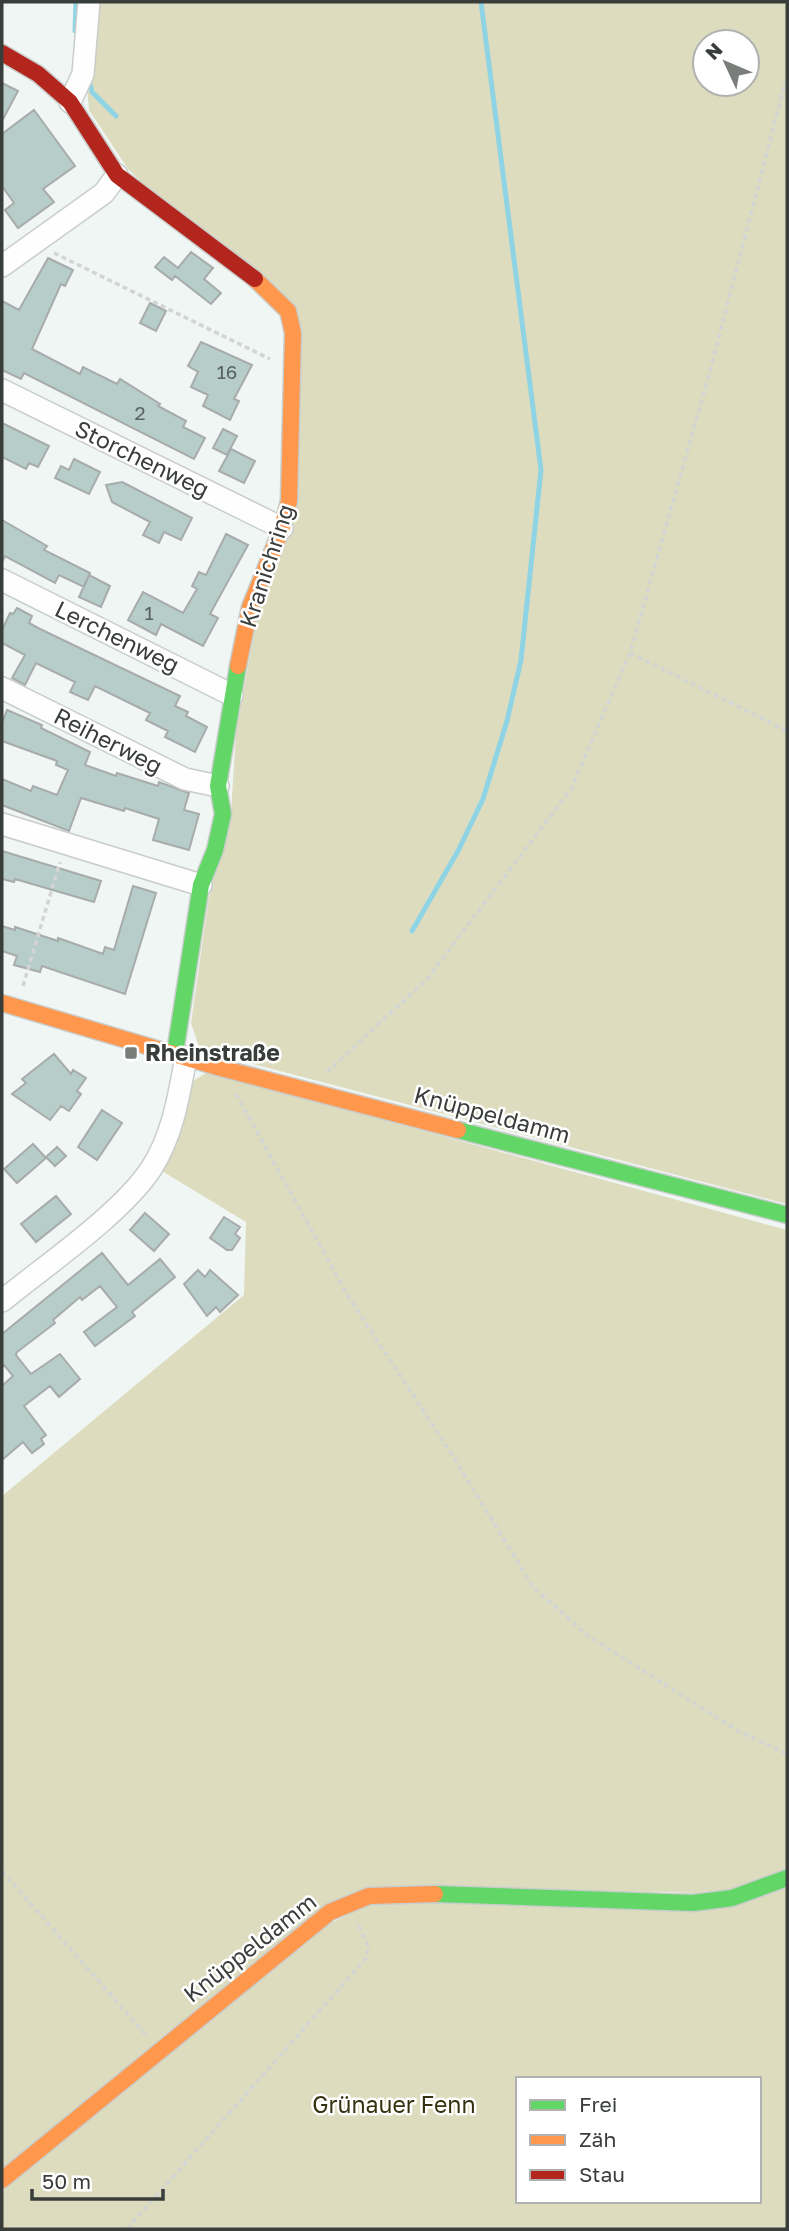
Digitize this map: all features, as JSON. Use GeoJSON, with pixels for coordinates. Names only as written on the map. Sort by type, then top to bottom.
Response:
{"type":"FeatureCollection","features":[{"type":"Feature","properties":{"kind":"street"},"geometry":{"type":"LineString","coordinates":[[70,103],[83,74],[89,2]]}},
{"type":"Feature","properties":{"kind":"street","name":"Kranichring"},"geometry":{"type":"LineString","coordinates":[[2,53],[38,74],[70,103],[117,175],[265,287],[288,311],[293,333],[289,501],[282,528],[250,607],[232,695],[218,786],[223,814],[215,850],[201,885],[180,1055]]}},
{"type":"Feature","properties":{"kind":"street"},"geometry":{"type":"LineString","coordinates":[[2,266],[104,193],[117,175]]}},
{"type":"Feature","properties":{"kind":"street","name":"Storchenweg"},"geometry":{"type":"LineString","coordinates":[[2,390],[282,528]]}},
{"type":"Feature","properties":{"kind":"street","name":"Lerchenweg"},"geometry":{"type":"LineString","coordinates":[[2,580],[232,695]]}},
{"type":"Feature","properties":{"kind":"street","name":"Reiherweg"},"geometry":{"type":"LineString","coordinates":[[2,688],[185,779],[218,786]]}},
{"type":"Feature","properties":{"kind":"street"},"geometry":{"type":"LineString","coordinates":[[2,824],[201,885]]}},
{"type":"Feature","properties":{"kind":"street","name":"Knüppeldamm"},"geometry":{"type":"LineString","coordinates":[[9,1006],[221,1068],[787,1215]]}},
{"type":"Feature","properties":{"kind":"street"},"geometry":{"type":"LineString","coordinates":[[2,1301],[105,1217],[150,1169],[174,1118],[180,1055]]}},
{"type":"Feature","properties":{"kind":"street","name":"Knüppeldamm"},"geometry":{"type":"LineString","coordinates":[[2,2180],[309,1926],[369,1896],[399,1893],[694,1903],[732,1898],[787,1878]]}},
{"type":"Feature","properties":{"kind":"path"},"geometry":{"type":"LineString","coordinates":[[308,1090],[427,979],[571,789],[630,653],[713,360],[787,75]]}},
{"type":"Feature","properties":{"kind":"path"},"geometry":{"type":"LineString","coordinates":[[33,243],[293,370]]}},
{"type":"Feature","properties":{"kind":"path"},"geometry":{"type":"LineString","coordinates":[[630,653],[787,731]]}},
{"type":"Feature","properties":{"kind":"path"},"geometry":{"type":"LineString","coordinates":[[9,1006],[65,844]]}},
{"type":"Feature","properties":{"kind":"path"},"geometry":{"type":"LineString","coordinates":[[221,1068],[348,1296],[449,1450],[533,1587],[587,1635],[738,1731],[787,1754]]}},
{"type":"Feature","properties":{"kind":"path"},"geometry":{"type":"LineString","coordinates":[[2,1871],[159,2050]]}},
{"type":"Feature","properties":{"kind":"path"},"geometry":{"type":"LineString","coordinates":[[127,2229],[367,1957],[366,1938],[348,1905]]}},
{"type":"Feature","properties":{"kind":"green space"},"geometry":{"type":"Polygon","coordinates":[[[94,2],[787,2],[787,1204],[200,1050],[191,1023],[209,897],[231,813],[236,733],[259,606],[288,536],[298,333],[128,169],[89,110],[87,88],[94,2]]]}},
{"type":"Feature","properties":{"kind":"green space"},"geometry":{"type":"Polygon","coordinates":[[[208,1072],[787,1230],[787,1871],[729,1892],[363,1891],[2,2169],[2,1496],[244,1295],[246,1222],[157,1168],[191,1082],[208,1072]]]}},
{"type":"Feature","properties":{"kind":"green space","name":"Grünauer Fenn"},"geometry":{"type":"Polygon","coordinates":[[[787,1889],[787,2229],[2,2229],[2,2191],[313,1933],[369,1903],[787,1889]]]}},
{"type":"Feature","properties":{"kind":"building"},"geometry":{"type":"Polygon","coordinates":[[[2,83],[18,91],[2,121],[2,83]]]}},
{"type":"Feature","properties":{"kind":"building"},"geometry":{"type":"Polygon","coordinates":[[[34,110],[75,166],[43,189],[54,202],[18,228],[5,210],[14,203],[2,186],[2,134],[34,110]]]}},
{"type":"Feature","properties":{"kind":"building"},"geometry":{"type":"Polygon","coordinates":[[[191,252],[213,268],[204,279],[221,293],[211,304],[175,276],[172,280],[155,267],[164,257],[178,268],[191,252]]]}},
{"type":"Feature","properties":{"kind":"building"},"geometry":{"type":"Polygon","coordinates":[[[48,258],[73,270],[65,286],[61,284],[32,349],[80,374],[83,367],[117,384],[120,379],[160,404],[158,406],[186,421],[183,427],[205,438],[194,459],[24,373],[21,379],[2,370],[2,301],[19,310],[48,258]]]}},
{"type":"Feature","properties":{"kind":"building"},"geometry":{"type":"Polygon","coordinates":[[[150,303],[166,311],[156,331],[140,323],[150,303]]]}},
{"type":"Feature","properties":{"kind":"building"},"geometry":{"type":"Polygon","coordinates":[[[201,342],[252,365],[234,399],[239,401],[230,420],[203,406],[208,395],[191,387],[198,372],[188,366],[201,342]]]}},
{"type":"Feature","properties":{"kind":"building"},"geometry":{"type":"Polygon","coordinates":[[[2,423],[49,446],[38,467],[29,463],[26,469],[2,457],[2,423]]]}},
{"type":"Feature","properties":{"kind":"building"},"geometry":{"type":"Polygon","coordinates":[[[223,429],[237,436],[227,455],[213,448],[223,429]]]}},
{"type":"Feature","properties":{"kind":"building"},"geometry":{"type":"Polygon","coordinates":[[[231,449],[255,461],[244,483],[219,471],[231,449]]]}},
{"type":"Feature","properties":{"kind":"building"},"geometry":{"type":"Polygon","coordinates":[[[74,459],[100,472],[89,494],[55,478],[61,466],[69,470],[74,459]]]}},
{"type":"Feature","properties":{"kind":"building"},"geometry":{"type":"Polygon","coordinates":[[[122,482],[192,518],[181,540],[164,532],[159,543],[143,535],[150,522],[112,502],[106,485],[122,482]]]}},
{"type":"Feature","properties":{"kind":"building"},"geometry":{"type":"Polygon","coordinates":[[[2,520],[47,546],[44,550],[90,573],[84,587],[59,575],[55,583],[5,556],[2,562],[2,520]]]}},
{"type":"Feature","properties":{"kind":"building"},"geometry":{"type":"Polygon","coordinates":[[[226,534],[248,545],[210,614],[218,618],[203,646],[161,624],[156,635],[128,620],[143,592],[183,613],[197,589],[192,586],[199,572],[206,575],[226,534]]]}},
{"type":"Feature","properties":{"kind":"building"},"geometry":{"type":"Polygon","coordinates":[[[89,575],[110,586],[101,607],[79,597],[89,575]]]}},
{"type":"Feature","properties":{"kind":"building"},"geometry":{"type":"Polygon","coordinates":[[[17,608],[32,616],[29,623],[40,629],[180,696],[175,706],[188,712],[186,716],[207,727],[195,752],[165,737],[168,731],[146,720],[150,713],[95,686],[88,700],[70,692],[75,682],[36,663],[25,685],[12,678],[25,655],[2,643],[2,630],[10,613],[13,614],[17,608]]]}},
{"type":"Feature","properties":{"kind":"building"},"geometry":{"type":"Polygon","coordinates":[[[7,710],[42,725],[41,728],[90,752],[85,765],[158,786],[159,782],[189,793],[184,810],[199,814],[189,850],[153,840],[159,819],[125,808],[124,811],[81,798],[69,831],[2,805],[2,779],[31,791],[33,786],[57,795],[68,770],[56,765],[57,761],[2,741],[2,723],[7,710]]]}},
{"type":"Feature","properties":{"kind":"building"},"geometry":{"type":"Polygon","coordinates":[[[2,851],[101,881],[94,902],[15,879],[14,882],[2,879],[2,851]]]}},
{"type":"Feature","properties":{"kind":"building"},"geometry":{"type":"Polygon","coordinates":[[[133,886],[156,893],[125,994],[42,966],[40,972],[14,965],[17,956],[2,951],[2,926],[15,930],[15,927],[58,941],[58,938],[103,954],[105,947],[114,950],[133,886]]]}},
{"type":"Feature","properties":{"kind":"building"},"geometry":{"type":"Polygon","coordinates":[[[54,1054],[71,1074],[73,1070],[86,1078],[77,1091],[81,1094],[69,1111],[61,1106],[50,1120],[12,1094],[26,1083],[22,1079],[54,1054]]]}},
{"type":"Feature","properties":{"kind":"building"},"geometry":{"type":"Polygon","coordinates":[[[102,1110],[122,1123],[97,1160],[78,1147],[102,1110]]]}},
{"type":"Feature","properties":{"kind":"building"},"geometry":{"type":"Polygon","coordinates":[[[33,1144],[46,1158],[17,1183],[4,1169],[33,1144]]]}},
{"type":"Feature","properties":{"kind":"building"},"geometry":{"type":"Polygon","coordinates":[[[57,1147],[66,1156],[55,1166],[46,1157],[57,1147]]]}},
{"type":"Feature","properties":{"kind":"building"},"geometry":{"type":"Polygon","coordinates":[[[56,1196],[71,1214],[36,1242],[21,1224],[56,1196]]]}},
{"type":"Feature","properties":{"kind":"building"},"geometry":{"type":"Polygon","coordinates":[[[145,1213],[169,1234],[154,1251],[130,1230],[145,1213]]]}},
{"type":"Feature","properties":{"kind":"building"},"geometry":{"type":"Polygon","coordinates":[[[224,1217],[240,1227],[235,1234],[240,1238],[232,1250],[227,1250],[210,1238],[224,1217]]]}},
{"type":"Feature","properties":{"kind":"building"},"geometry":{"type":"Polygon","coordinates":[[[102,1253],[128,1285],[160,1259],[175,1277],[132,1312],[135,1316],[95,1346],[84,1332],[117,1307],[100,1286],[82,1300],[80,1297],[53,1320],[55,1323],[17,1352],[16,1355],[31,1374],[60,1354],[80,1379],[59,1397],[50,1386],[24,1406],[46,1435],[41,1439],[44,1444],[32,1453],[23,1442],[2,1460],[2,1386],[13,1376],[4,1365],[2,1367],[2,1334],[102,1253]]]}},
{"type":"Feature","properties":{"kind":"building"},"geometry":{"type":"Polygon","coordinates":[[[198,1270],[205,1277],[210,1270],[238,1295],[220,1312],[216,1307],[207,1316],[184,1284],[198,1270]]]}},
{"type":"Feature","properties":{"kind":"waterway"},"geometry":{"type":"LineString","coordinates":[[75,31],[76,2]]}},
{"type":"Feature","properties":{"kind":"waterway"},"geometry":{"type":"LineString","coordinates":[[412,931],[458,851],[483,799],[507,721],[521,660],[541,470],[481,2]]}},
{"type":"Feature","properties":{"kind":"waterway"},"geometry":{"type":"LineString","coordinates":[[89,80],[92,92],[116,116]]}},
{"type":"Feature","properties":{"kind":"traffic: fast"},"geometry":{"type":"LineString","coordinates":[[175,1053],[201,885],[215,850],[223,814],[218,786],[238,666]]}},
{"type":"Feature","properties":{"kind":"traffic: fast"},"geometry":{"type":"LineString","coordinates":[[458,1130],[787,1215]]}},
{"type":"Feature","properties":{"kind":"traffic: fast"},"geometry":{"type":"LineString","coordinates":[[435,1894],[693,1903],[732,1898],[787,1878]]}},
{"type":"Feature","properties":{"kind":"traffic: slow"},"geometry":{"type":"LineString","coordinates":[[238,666],[250,607],[282,528],[289,501],[293,333],[288,311],[255,279]]}},
{"type":"Feature","properties":{"kind":"traffic: slow"},"geometry":{"type":"LineString","coordinates":[[2,1003],[221,1068],[458,1130]]}},
{"type":"Feature","properties":{"kind":"traffic: slow"},"geometry":{"type":"LineString","coordinates":[[2,2180],[330,1912],[369,1896],[435,1894]]}},
{"type":"Feature","properties":{"kind":"traffic: jam"},"geometry":{"type":"LineString","coordinates":[[2,53],[38,74],[70,102],[117,175],[255,279]]}},
{"type":"Feature","properties":{"kind":"place","name":"Rheinstraße"},"geometry":{"type":"Point","coordinates":[131,1053]}}]}
